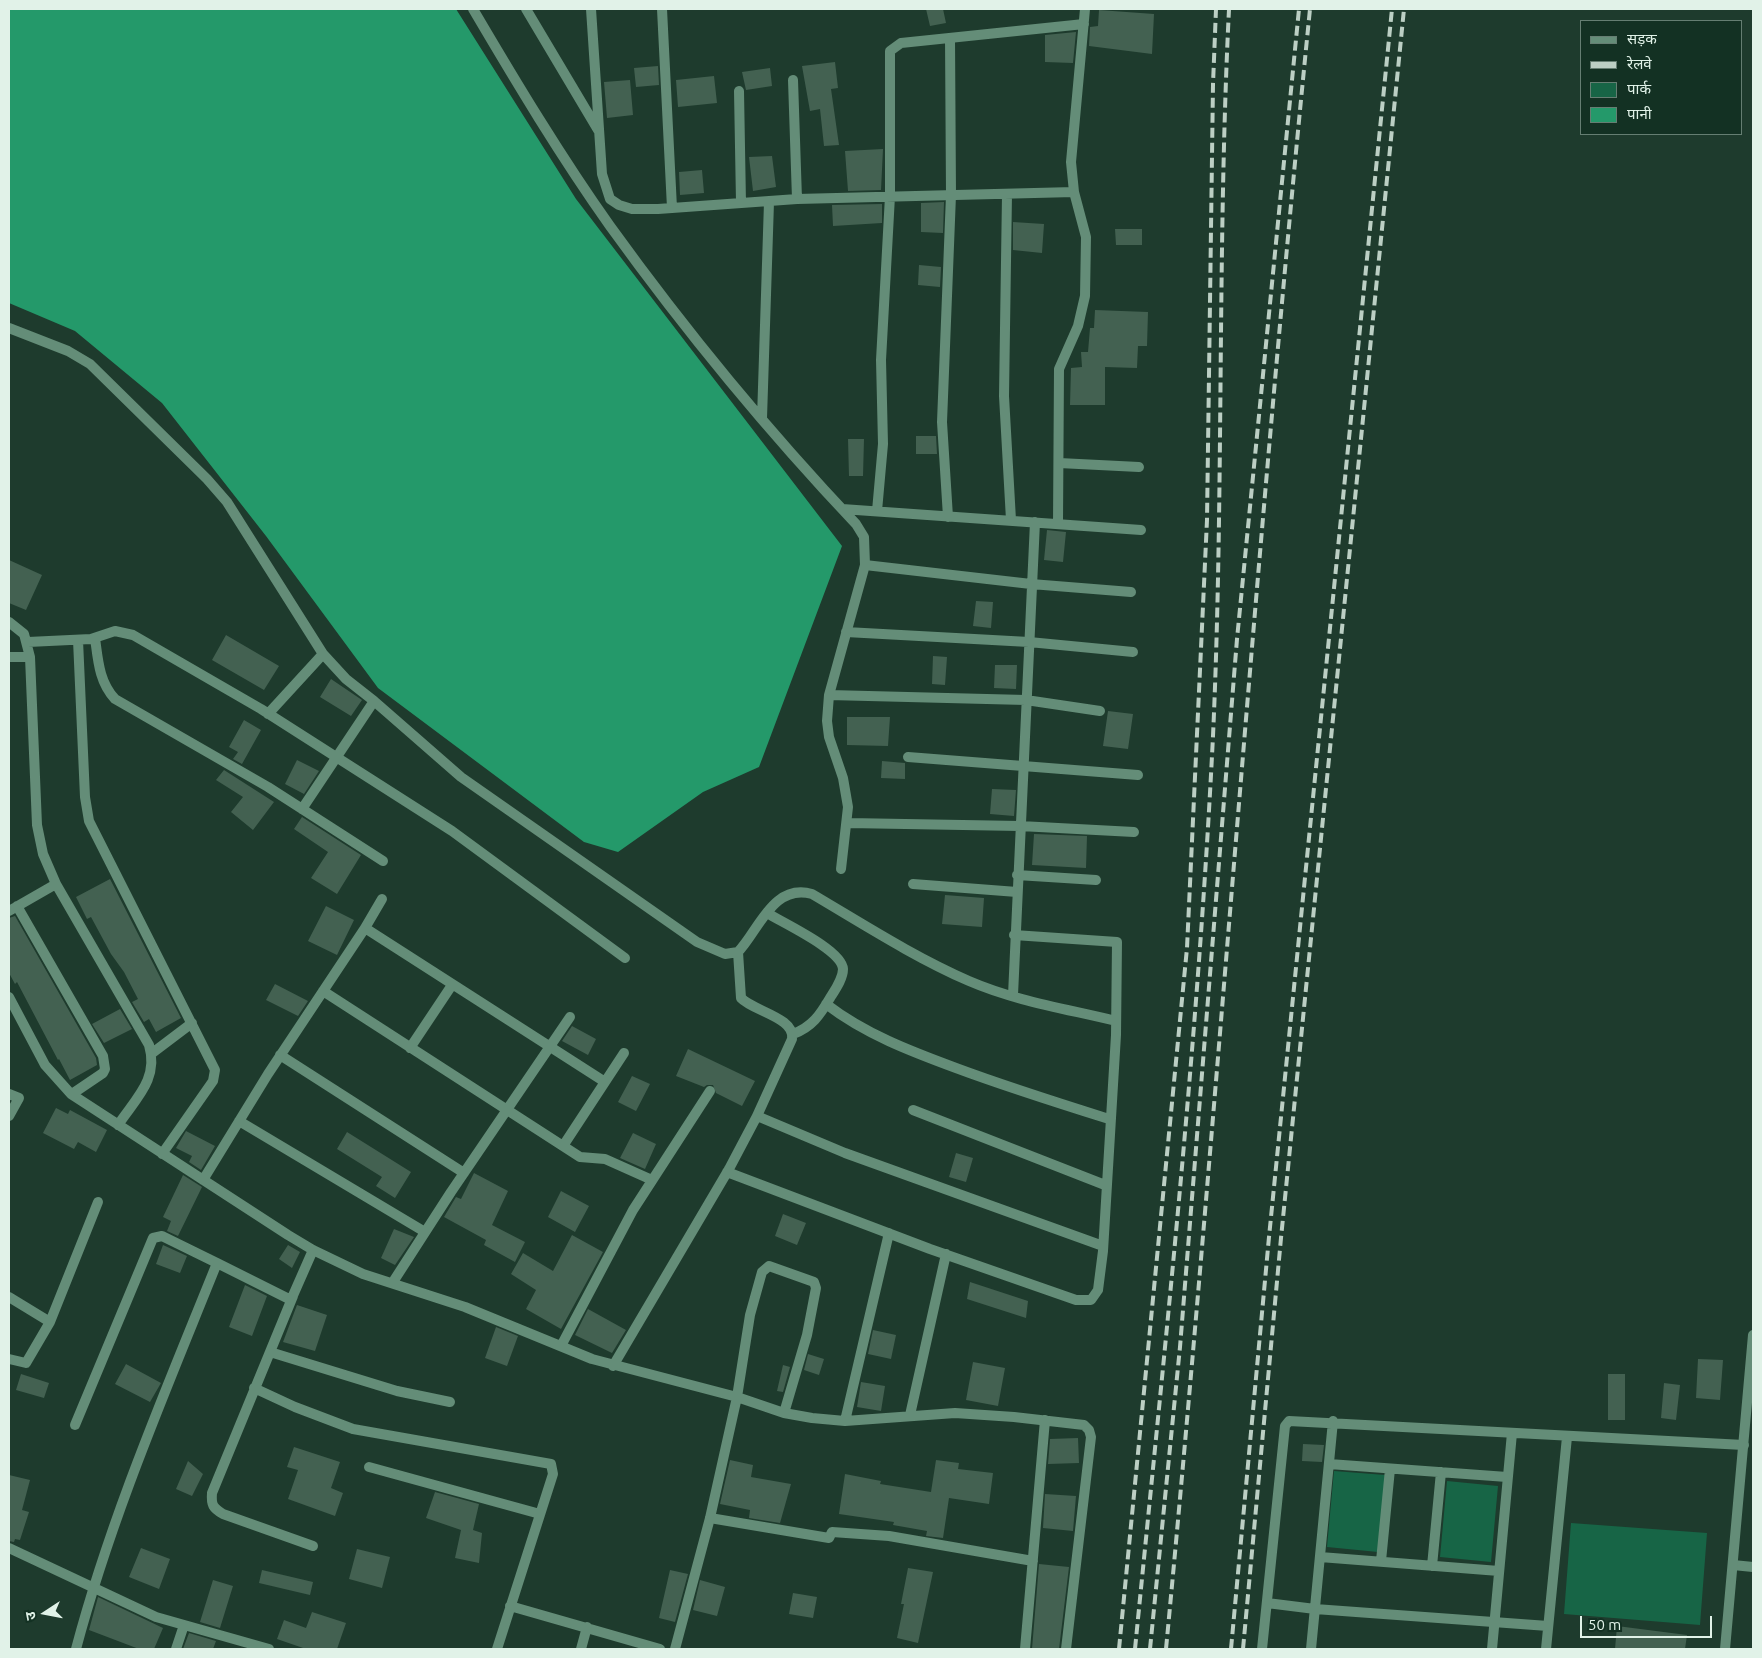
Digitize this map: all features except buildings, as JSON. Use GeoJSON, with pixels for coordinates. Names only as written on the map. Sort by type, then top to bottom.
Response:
{"type":"FeatureCollection","features":[{"type":"Feature","properties":{"kind":"street"},"geometry":{"type":"LineString","coordinates":[[473,9],[515,79],[611,227],[692,333],[762,418],[842,508],[864,537],[865,565],[829,695],[828,729],[843,778],[848,823],[841,870]]}},
{"type":"Feature","properties":{"kind":"street"},"geometry":{"type":"LineString","coordinates":[[526,9],[600,133]]}},
{"type":"Feature","properties":{"kind":"street"},"geometry":{"type":"LineString","coordinates":[[591,9],[602,174],[610,199],[618,205],[632,209],[672,208],[798,199],[1074,192]]}},
{"type":"Feature","properties":{"kind":"street"},"geometry":{"type":"LineString","coordinates":[[662,9],[672,208]]}},
{"type":"Feature","properties":{"kind":"street"},"geometry":{"type":"LineString","coordinates":[[1058,524],[1059,369],[1078,326],[1085,296],[1086,237],[1074,192],[1071,162],[1086,9]]}},
{"type":"Feature","properties":{"kind":"street"},"geometry":{"type":"LineString","coordinates":[[877,511],[882,444],[883,309],[890,196],[890,51],[901,43],[1084,24]]}},
{"type":"Feature","properties":{"kind":"street"},"geometry":{"type":"LineString","coordinates":[[948,517],[942,422],[951,195],[950,38]]}},
{"type":"Feature","properties":{"kind":"street"},"geometry":{"type":"LineString","coordinates":[[793,80],[798,199]]}},
{"type":"Feature","properties":{"kind":"street"},"geometry":{"type":"LineString","coordinates":[[739,91],[741,203]]}},
{"type":"Feature","properties":{"kind":"street"},"geometry":{"type":"LineString","coordinates":[[1007,194],[1004,396],[1010,520]]}},
{"type":"Feature","properties":{"kind":"street"},"geometry":{"type":"LineString","coordinates":[[762,418],[769,202]]}},
{"type":"Feature","properties":{"kind":"street"},"geometry":{"type":"LineString","coordinates":[[9,328],[68,351],[90,364],[207,479],[228,502],[323,654],[346,679],[461,777],[677,929],[713,951],[725,954],[738,952]]}},
{"type":"Feature","properties":{"kind":"street"},"geometry":{"type":"LineString","coordinates":[[1059,464],[1139,467]]}},
{"type":"Feature","properties":{"kind":"street"},"geometry":{"type":"LineString","coordinates":[[842,508],[1141,530]]}},
{"type":"Feature","properties":{"kind":"street"},"geometry":{"type":"LineString","coordinates":[[1013,995],[1016,892],[1035,522]]}},
{"type":"Feature","properties":{"kind":"street"},"geometry":{"type":"LineString","coordinates":[[865,565],[1031,584],[1131,592]]}},
{"type":"Feature","properties":{"kind":"street"},"geometry":{"type":"LineString","coordinates":[[9,622],[18,627],[28,642],[38,825],[43,854],[56,884],[144,1037],[151,1054],[151,1076],[118,1125]]}},
{"type":"Feature","properties":{"kind":"street"},"geometry":{"type":"LineString","coordinates":[[28,642],[78,640],[95,638],[116,631],[127,632],[268,714],[452,831],[625,958]]}},
{"type":"Feature","properties":{"kind":"street"},"geometry":{"type":"LineString","coordinates":[[846,632],[1029,642],[1133,652]]}},
{"type":"Feature","properties":{"kind":"street"},"geometry":{"type":"LineString","coordinates":[[95,638],[102,677],[108,692],[116,699],[302,809],[383,862]]}},
{"type":"Feature","properties":{"kind":"street"},"geometry":{"type":"LineString","coordinates":[[78,640],[85,797],[89,820],[212,1059],[216,1076],[162,1154]]}},
{"type":"Feature","properties":{"kind":"street"},"geometry":{"type":"LineString","coordinates":[[268,714],[323,654]]}},
{"type":"Feature","properties":{"kind":"street"},"geometry":{"type":"LineString","coordinates":[[9,657],[30,657]]}},
{"type":"Feature","properties":{"kind":"street"},"geometry":{"type":"LineString","coordinates":[[829,695],[1026,700],[1100,711]]}},
{"type":"Feature","properties":{"kind":"street"},"geometry":{"type":"LineString","coordinates":[[302,809],[374,701]]}},
{"type":"Feature","properties":{"kind":"street"},"geometry":{"type":"LineString","coordinates":[[908,757],[1023,764],[1138,775]]}},
{"type":"Feature","properties":{"kind":"street"},"geometry":{"type":"LineString","coordinates":[[848,823],[1020,826],[1134,832]]}},
{"type":"Feature","properties":{"kind":"street"},"geometry":{"type":"LineString","coordinates":[[1017,875],[1096,880]]}},
{"type":"Feature","properties":{"kind":"street"},"geometry":{"type":"LineString","coordinates":[[56,884],[13,908],[103,1056],[106,1069],[103,1073],[72,1094]]}},
{"type":"Feature","properties":{"kind":"street"},"geometry":{"type":"LineString","coordinates":[[913,884],[1016,892]]}},
{"type":"Feature","properties":{"kind":"street"},"geometry":{"type":"LineString","coordinates":[[793,1034],[785,1023],[741,998],[738,952],[781,897],[791,893],[803,892],[812,894],[928,962],[970,981],[1013,995],[1116,1021]]}},
{"type":"Feature","properties":{"kind":"street"},"geometry":{"type":"LineString","coordinates":[[202,1180],[280,1055],[365,928],[382,899]]}},
{"type":"Feature","properties":{"kind":"street"},"geometry":{"type":"LineString","coordinates":[[613,1366],[727,1172],[757,1116],[793,1034],[813,1024],[841,977],[843,969],[839,958],[767,913]]}},
{"type":"Feature","properties":{"kind":"street"},"geometry":{"type":"LineString","coordinates":[[365,928],[605,1082]]}},
{"type":"Feature","properties":{"kind":"street"},"geometry":{"type":"LineString","coordinates":[[727,1172],[946,1254],[1076,1300],[1086,1301],[1095,1297],[1098,1290],[1103,1246],[1116,1021],[1117,942],[1014,935]]}},
{"type":"Feature","properties":{"kind":"street"},"geometry":{"type":"LineString","coordinates":[[410,1048],[452,985]]}},
{"type":"Feature","properties":{"kind":"street"},"geometry":{"type":"LineString","coordinates":[[323,991],[506,1111],[584,1159],[606,1159],[652,1180]]}},
{"type":"Feature","properties":{"kind":"street"},"geometry":{"type":"LineString","coordinates":[[9,997],[44,1065],[58,1082],[72,1094],[202,1180],[313,1250],[363,1274],[393,1282],[465,1307],[613,1366],[737,1397],[784,1413],[845,1421],[910,1415],[955,1414],[1045,1420],[1081,1424],[1087,1427],[1091,1433],[1066,1649]]}},
{"type":"Feature","properties":{"kind":"street"},"geometry":{"type":"LineString","coordinates":[[826,1004],[864,1030],[929,1058],[1012,1089],[1109,1120]]}},
{"type":"Feature","properties":{"kind":"street"},"geometry":{"type":"LineString","coordinates":[[393,1282],[570,1017]]}},
{"type":"Feature","properties":{"kind":"street"},"geometry":{"type":"LineString","coordinates":[[151,1054],[192,1023]]}},
{"type":"Feature","properties":{"kind":"street"},"geometry":{"type":"LineString","coordinates":[[563,1146],[624,1053]]}},
{"type":"Feature","properties":{"kind":"street"},"geometry":{"type":"LineString","coordinates":[[280,1055],[464,1173]]}},
{"type":"Feature","properties":{"kind":"street"},"geometry":{"type":"LineString","coordinates":[[561,1346],[633,1210],[710,1091]]}},
{"type":"Feature","properties":{"kind":"street"},"geometry":{"type":"LineString","coordinates":[[9,1094],[19,1098],[9,1116]]}},
{"type":"Feature","properties":{"kind":"street"},"geometry":{"type":"LineString","coordinates":[[913,1110],[964,1132],[1106,1185]]}},
{"type":"Feature","properties":{"kind":"street"},"geometry":{"type":"LineString","coordinates":[[757,1116],[845,1153],[1103,1246]]}},
{"type":"Feature","properties":{"kind":"street"},"geometry":{"type":"LineString","coordinates":[[239,1121],[425,1232]]}},
{"type":"Feature","properties":{"kind":"street"},"geometry":{"type":"LineString","coordinates":[[9,1359],[26,1363],[50,1322],[98,1202]]}},
{"type":"Feature","properties":{"kind":"street"},"geometry":{"type":"LineString","coordinates":[[845,1421],[889,1233]]}},
{"type":"Feature","properties":{"kind":"street"},"geometry":{"type":"LineString","coordinates":[[75,1425],[154,1238],[162,1236],[290,1300],[293,1295]]}},
{"type":"Feature","properties":{"kind":"street"},"geometry":{"type":"LineString","coordinates":[[313,1250],[254,1388],[212,1493],[211,1503],[213,1508],[223,1514],[313,1546]]}},
{"type":"Feature","properties":{"kind":"street"},"geometry":{"type":"LineString","coordinates":[[910,1415],[946,1254]]}},
{"type":"Feature","properties":{"kind":"street"},"geometry":{"type":"LineString","coordinates":[[76,1649],[92,1587],[142,1449],[217,1263]]}},
{"type":"Feature","properties":{"kind":"street"},"geometry":{"type":"LineString","coordinates":[[675,1649],[710,1518],[737,1397],[750,1315],[762,1272],[769,1266],[812,1280],[816,1288],[807,1335],[784,1413]]}},
{"type":"Feature","properties":{"kind":"street"},"geometry":{"type":"LineString","coordinates":[[9,1297],[50,1322]]}},
{"type":"Feature","properties":{"kind":"street"},"geometry":{"type":"LineString","coordinates":[[1725,1649],[1753,1335]]}},
{"type":"Feature","properties":{"kind":"street"},"geometry":{"type":"LineString","coordinates":[[270,1352],[397,1391],[450,1402]]}},
{"type":"Feature","properties":{"kind":"street"},"geometry":{"type":"LineString","coordinates":[[254,1388],[295,1407],[353,1429],[549,1463],[553,1468],[553,1474],[496,1649]]}},
{"type":"Feature","properties":{"kind":"street"},"geometry":{"type":"LineString","coordinates":[[1025,1649],[1045,1420]]}},
{"type":"Feature","properties":{"kind":"street"},"geometry":{"type":"LineString","coordinates":[[1262,1649],[1285,1424],[1293,1420],[1744,1445]]}},
{"type":"Feature","properties":{"kind":"street"},"geometry":{"type":"LineString","coordinates":[[1311,1649],[1333,1421]]}},
{"type":"Feature","properties":{"kind":"street"},"geometry":{"type":"LineString","coordinates":[[1492,1649],[1512,1433]]}},
{"type":"Feature","properties":{"kind":"street"},"geometry":{"type":"LineString","coordinates":[[1546,1649],[1567,1436]]}},
{"type":"Feature","properties":{"kind":"street"},"geometry":{"type":"LineString","coordinates":[[1329,1464],[1507,1477]]}},
{"type":"Feature","properties":{"kind":"street"},"geometry":{"type":"LineString","coordinates":[[369,1467],[540,1514]]}},
{"type":"Feature","properties":{"kind":"street"},"geometry":{"type":"LineString","coordinates":[[1381,1562],[1390,1469]]}},
{"type":"Feature","properties":{"kind":"street"},"geometry":{"type":"LineString","coordinates":[[1432,1566],[1442,1472]]}},
{"type":"Feature","properties":{"kind":"street"},"geometry":{"type":"LineString","coordinates":[[710,1518],[829,1538],[832,1532],[889,1536],[1033,1560]]}},
{"type":"Feature","properties":{"kind":"street"},"geometry":{"type":"LineString","coordinates":[[9,1548],[156,1617],[269,1649]]}},
{"type":"Feature","properties":{"kind":"street"},"geometry":{"type":"LineString","coordinates":[[1320,1556],[1499,1571]]}},
{"type":"Feature","properties":{"kind":"street"},"geometry":{"type":"LineString","coordinates":[[1733,1565],[1753,1566]]}},
{"type":"Feature","properties":{"kind":"street"},"geometry":{"type":"LineString","coordinates":[[1267,1603],[1548,1626]]}},
{"type":"Feature","properties":{"kind":"street"},"geometry":{"type":"LineString","coordinates":[[510,1606],[660,1649]]}},
{"type":"Feature","properties":{"kind":"street"},"geometry":{"type":"LineString","coordinates":[[176,1649],[184,1626]]}},
{"type":"Feature","properties":{"kind":"street"},"geometry":{"type":"LineString","coordinates":[[581,1649],[587,1627]]}},
{"type":"Feature","properties":{"kind":"green space"},"geometry":{"type":"Polygon","coordinates":[[[1334,1471],[1385,1475],[1378,1552],[1327,1547],[1334,1471]]]}},
{"type":"Feature","properties":{"kind":"green space"},"geometry":{"type":"Polygon","coordinates":[[[1447,1481],[1498,1486],[1491,1562],[1440,1557],[1447,1481]]]}},
{"type":"Feature","properties":{"kind":"green space"},"geometry":{"type":"Polygon","coordinates":[[[1571,1523],[1707,1533],[1700,1625],[1564,1614],[1571,1523]]]}},
{"type":"Feature","properties":{"kind":"water"},"geometry":{"type":"Polygon","coordinates":[[[9,9],[456,9],[576,199],[842,546],[759,767],[703,792],[618,852],[584,842],[378,688],[266,536],[162,403],[75,331],[9,303],[9,9]]]}},
{"type":"Feature","properties":{"kind":"railway"},"geometry":{"type":"LineString","coordinates":[[1119,1649],[1187,948],[1207,520],[1213,84],[1216,9]]}},
{"type":"Feature","properties":{"kind":"railway"},"geometry":{"type":"LineString","coordinates":[[1135,1649],[1180,1193],[1207,850],[1216,645],[1223,191],[1229,9]]}},
{"type":"Feature","properties":{"kind":"railway"},"geometry":{"type":"LineString","coordinates":[[1150,1649],[1180,1347],[1237,639],[1299,9]]}},
{"type":"Feature","properties":{"kind":"railway"},"geometry":{"type":"LineString","coordinates":[[1166,1649],[1203,1239],[1254,624],[1310,9]]}},
{"type":"Feature","properties":{"kind":"railway"},"geometry":{"type":"LineString","coordinates":[[1231,1649],[1269,1237],[1392,9]]}},
{"type":"Feature","properties":{"kind":"railway"},"geometry":{"type":"LineString","coordinates":[[1243,1649],[1281,1238],[1404,9]]}}]}
